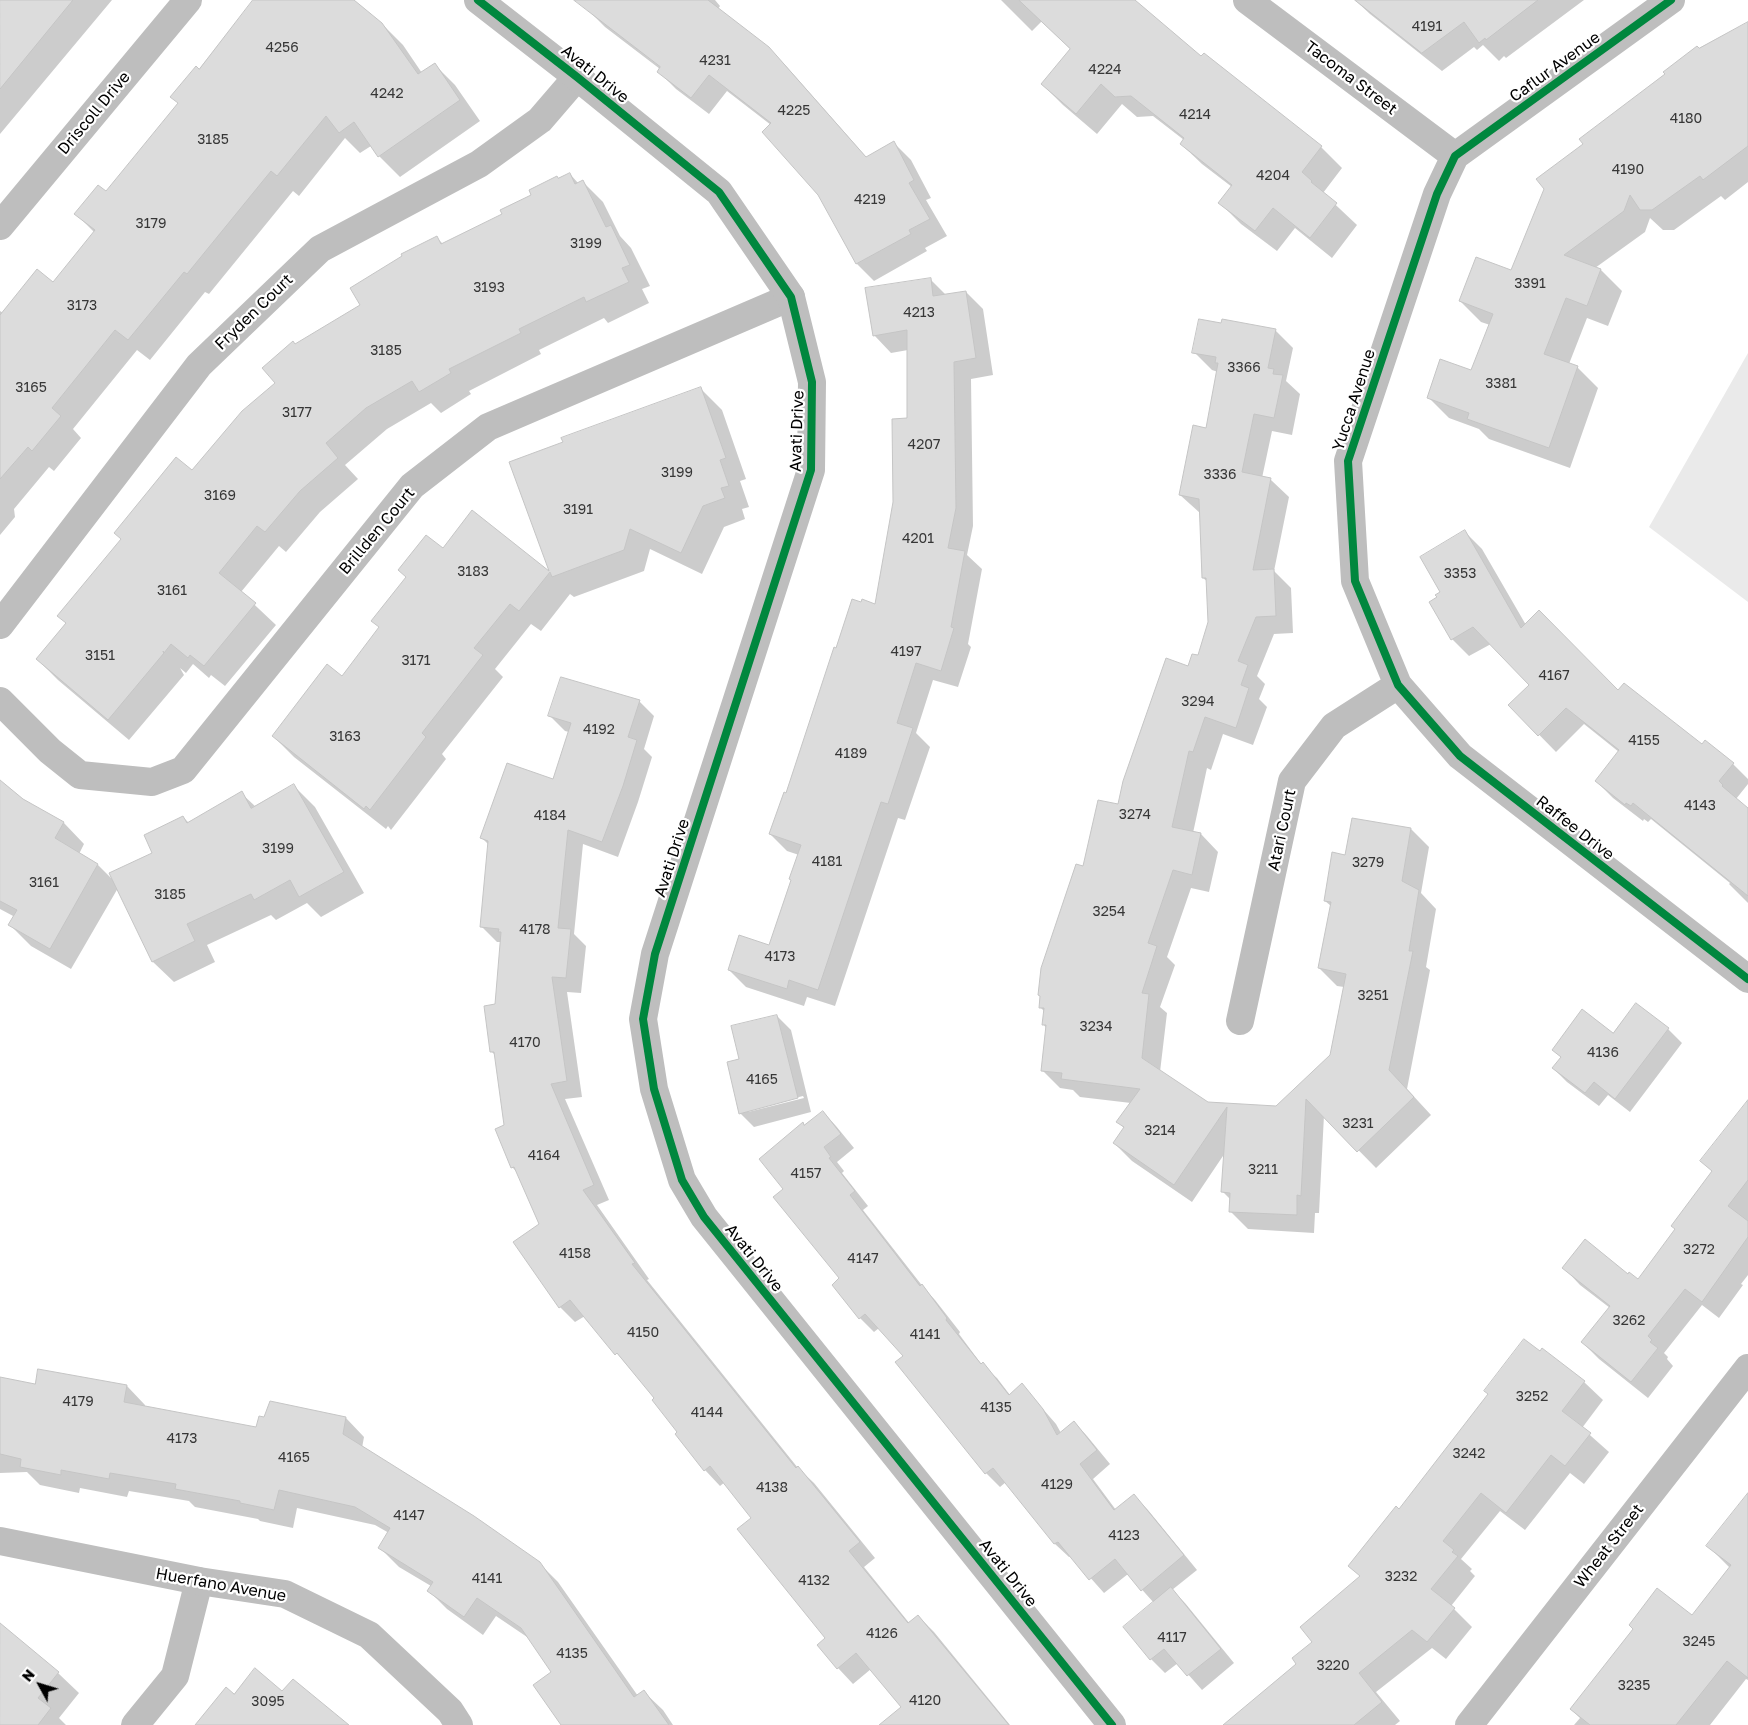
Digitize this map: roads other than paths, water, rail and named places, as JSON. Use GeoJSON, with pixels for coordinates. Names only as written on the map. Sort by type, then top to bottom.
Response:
{"type":"FeatureCollection","features":[{"type":"Feature","properties":{"kind":"street","name":"Driscoll Drive"},"geometry":{"type":"LineString","coordinates":[[0,226],[188,0]]}},
{"type":"Feature","properties":{"kind":"street","name":"Avati Drive"},"geometry":{"type":"LineString","coordinates":[[478,0],[719,192],[791,297],[812,382],[811,470],[655,954],[644,1019],[654,1089],[682,1180],[704,1217],[1112,1725]]}},
{"type":"Feature","properties":{"kind":"street","name":"Tacoma Street"},"geometry":{"type":"LineString","coordinates":[[1247,0],[1454,156]]}},
{"type":"Feature","properties":{"kind":"street","name":"Caflur Avenue"},"geometry":{"type":"LineString","coordinates":[[1454,156],[1671,0]]}},
{"type":"Feature","properties":{"kind":"street","name":"Fryden Court"},"geometry":{"type":"LineString","coordinates":[[0,625],[199,365],[320,249],[479,164],[540,120],[577,77]]}},
{"type":"Feature","properties":{"kind":"street","name":"Yucca Avenue"},"geometry":{"type":"LineString","coordinates":[[1398,684],[1355,582],[1348,461],[1437,194],[1454,156]]}},
{"type":"Feature","properties":{"kind":"street","name":"Brillden Court"},"geometry":{"type":"LineString","coordinates":[[0,701],[50,751],[80,775],[152,782],[183,770],[412,486],[488,428],[791,297]]}},
{"type":"Feature","properties":{"kind":"street","name":"Raffee Drive"},"geometry":{"type":"LineString","coordinates":[[1398,684],[1460,756],[1748,979]]}},
{"type":"Feature","properties":{"kind":"street","name":"Atari Court"},"geometry":{"type":"LineString","coordinates":[[1240,1021],[1292,781],[1334,726],[1398,684]]}},
{"type":"Feature","properties":{"kind":"street","name":"Wheat Street"},"geometry":{"type":"LineString","coordinates":[[1470,1725],[1748,1368]]}},
{"type":"Feature","properties":{"kind":"street","name":"Huerfano Avenue"},"geometry":{"type":"LineString","coordinates":[[0,1541],[199,1582],[285,1594],[369,1635],[449,1720]]}},
{"type":"Feature","properties":{"kind":"street"},"geometry":{"type":"LineString","coordinates":[[135,1725],[175,1676],[199,1582]]}}]}
